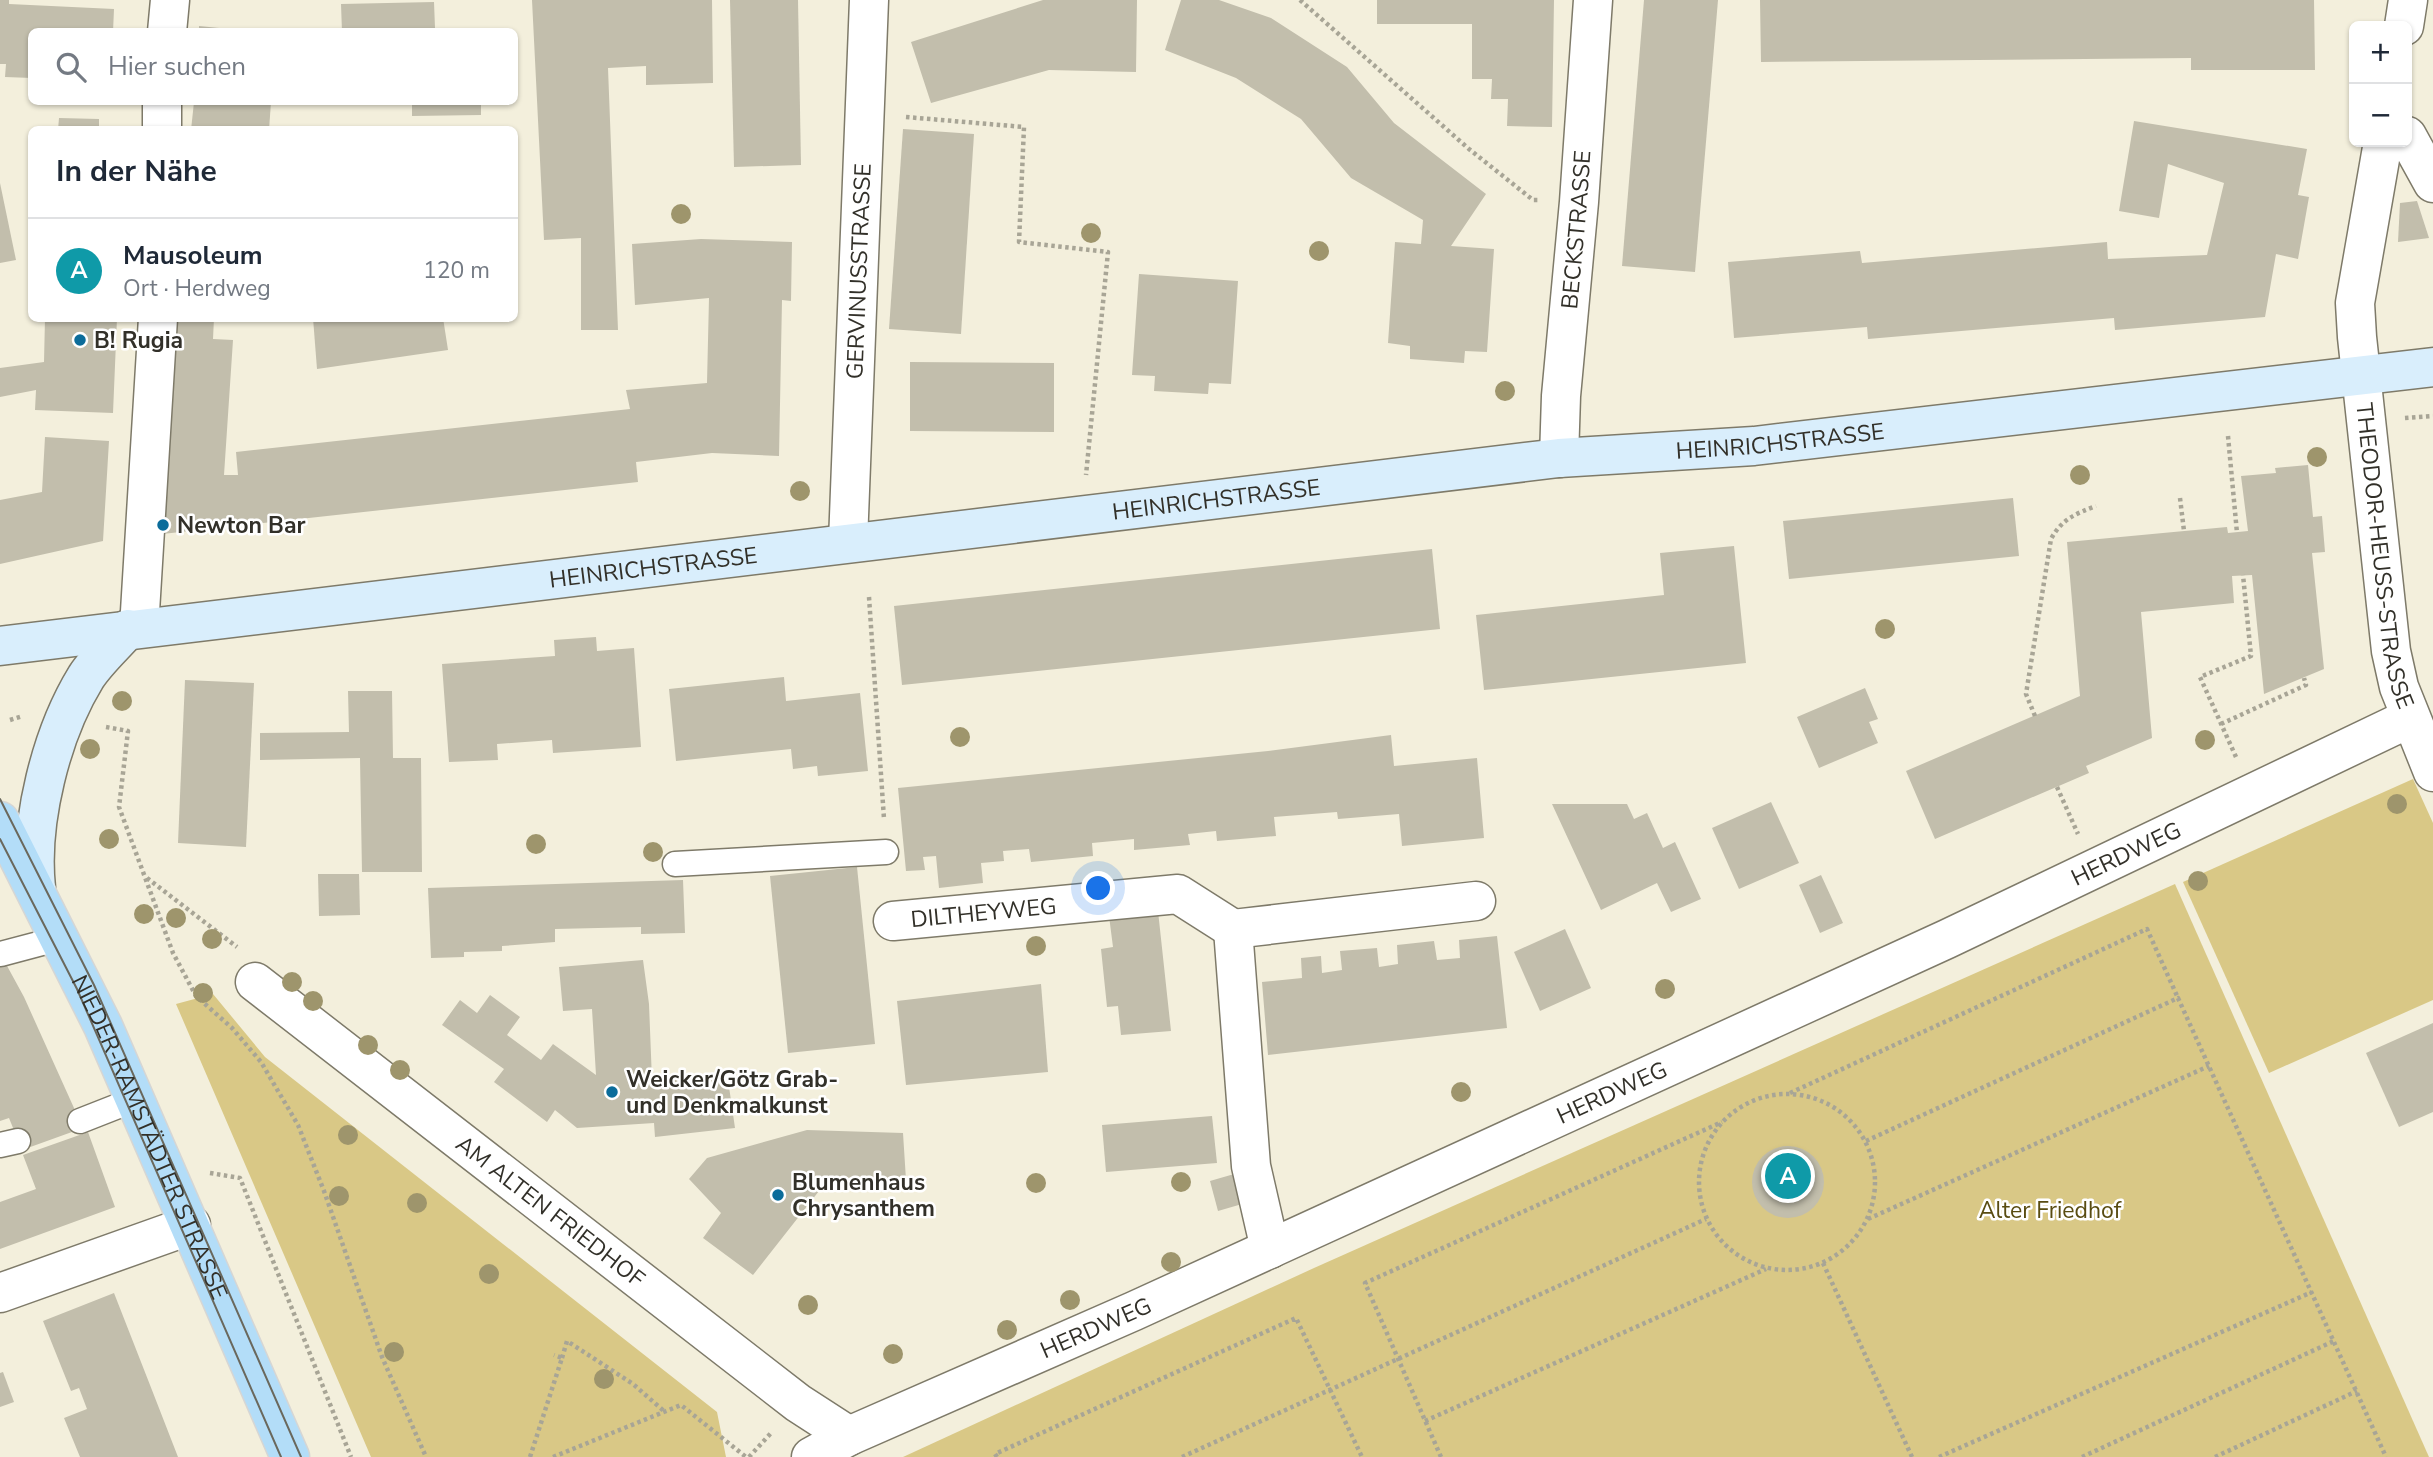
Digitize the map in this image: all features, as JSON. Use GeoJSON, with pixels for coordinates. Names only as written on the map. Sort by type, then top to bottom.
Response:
{"type":"FeatureCollection","features":[{"type":"Feature","properties":{"kind":"main road","name":"HEINRICHSTRASSE"},"geometry":{"type":"LineString","coordinates":[[0,646],[1559,458],[1754,446],[2433,368]]}},
{"type":"Feature","properties":{"kind":"main road"},"geometry":{"type":"LineString","coordinates":[[36,888],[33,862],[41,804],[55,743],[86,676],[134,628]]}},
{"type":"Feature","properties":{"kind":"main road","name":"NIEDER-RAMSTÄDTER STRASSE"},"geometry":{"type":"LineString","coordinates":[[0,821],[61,938],[136,1099],[290,1457]]}},
{"type":"Feature","properties":{"kind":"street"},"geometry":{"type":"LineString","coordinates":[[167,28],[170,0]]}},
{"type":"Feature","properties":{"kind":"street","name":"GERVINUSSTRASSE"},"geometry":{"type":"LineString","coordinates":[[848,542],[869,0]]}},
{"type":"Feature","properties":{"kind":"street","name":"BECKSTRASSE"},"geometry":{"type":"LineString","coordinates":[[1559,458],[1561,396],[1579,202],[1593,0]]}},
{"type":"Feature","properties":{"kind":"street"},"geometry":{"type":"LineString","coordinates":[[2405,21],[2408,0]]}},
{"type":"Feature","properties":{"kind":"street"},"geometry":{"type":"LineString","coordinates":[[162,105],[162,126]]}},
{"type":"Feature","properties":{"kind":"street"},"geometry":{"type":"LineString","coordinates":[[2412,145],[2433,183]]}},
{"type":"Feature","properties":{"kind":"street","name":"THEODOR-HEUSS-STRASSE"},"geometry":{"type":"LineString","coordinates":[[2382,147],[2355,303],[2391,651],[2410,718],[2433,772]]}},
{"type":"Feature","properties":{"kind":"street"},"geometry":{"type":"LineString","coordinates":[[134,628],[158,322]]}},
{"type":"Feature","properties":{"kind":"street","name":"HERDWEG"},"geometry":{"type":"LineString","coordinates":[[811,1457],[849,1436],[1270,1249],[1947,939],[2410,718]]}},
{"type":"Feature","properties":{"kind":"street","name":"DILTHEYWEG"},"geometry":{"type":"LineString","coordinates":[[893,920],[1178,894],[1233,929]]}},
{"type":"Feature","properties":{"kind":"street"},"geometry":{"type":"LineString","coordinates":[[1270,1249],[1251,1166],[1233,929],[1476,901]]}},
{"type":"Feature","properties":{"kind":"street","name":"AM ALTEN FRIEDHOF"},"geometry":{"type":"LineString","coordinates":[[255,982],[798,1403],[849,1436]]}},
{"type":"Feature","properties":{"kind":"street"},"geometry":{"type":"LineString","coordinates":[[0,1293],[191,1224]]}},
{"type":"Feature","properties":{"kind":"lane"},"geometry":{"type":"LineString","coordinates":[[675,864],[886,852]]}},
{"type":"Feature","properties":{"kind":"lane"},"geometry":{"type":"LineString","coordinates":[[1,954],[61,938]]}},
{"type":"Feature","properties":{"kind":"lane"},"geometry":{"type":"LineString","coordinates":[[80,1121],[136,1099]]}},
{"type":"Feature","properties":{"kind":"path"},"geometry":{"type":"LineString","coordinates":[[1300,0],[1469,149],[1533,200],[1579,202]]}},
{"type":"Feature","properties":{"kind":"path"},"geometry":{"type":"LineString","coordinates":[[864,114],[1024,127],[1019,242],[1108,252],[1086,475]]}},
{"type":"Feature","properties":{"kind":"path"},"geometry":{"type":"LineString","coordinates":[[2398,418],[2433,416]]}},
{"type":"Feature","properties":{"kind":"path"},"geometry":{"type":"LineString","coordinates":[[2228,436],[2237,533]]}},
{"type":"Feature","properties":{"kind":"path"},"geometry":{"type":"LineString","coordinates":[[2180,498],[2184,531]]}},
{"type":"Feature","properties":{"kind":"path"},"geometry":{"type":"LineString","coordinates":[[2035,716],[2026,694],[2051,539],[2057,527],[2070,515],[2096,506]]}},
{"type":"Feature","properties":{"kind":"path"},"geometry":{"type":"LineString","coordinates":[[2243,575],[2251,656],[2200,677],[2221,724],[2306,685],[2304,678]]}},
{"type":"Feature","properties":{"kind":"path"},"geometry":{"type":"LineString","coordinates":[[869,597],[881,760]]}},
{"type":"Feature","properties":{"kind":"path"},"geometry":{"type":"LineString","coordinates":[[104,726],[128,731],[120,807],[173,953],[196,996],[232,1028],[261,1062],[298,1125],[382,1357],[426,1457]]}},
{"type":"Feature","properties":{"kind":"path"},"geometry":{"type":"LineString","coordinates":[[2057,787],[2093,868]]}},
{"type":"Feature","properties":{"kind":"path"},"geometry":{"type":"LineString","coordinates":[[145,877],[266,969],[255,982]]}},
{"type":"Feature","properties":{"kind":"path"},"geometry":{"type":"LineString","coordinates":[[1789,1094],[2147,929],[2386,1457]]}},
{"type":"Feature","properties":{"kind":"path"},"geometry":{"type":"LineString","coordinates":[[1866,1141],[2178,998]]}},
{"type":"Feature","properties":{"kind":"path"},"geometry":{"type":"LineString","coordinates":[[1867,1220],[2209,1066]]}},
{"type":"Feature","properties":{"kind":"path"},"geometry":{"type":"LineString","coordinates":[[1789,1094],[1812,1097],[1834,1107],[1852,1122],[1866,1141],[1875,1167],[1875,1194],[1867,1220],[1856,1238],[1824,1263],[1796,1271],[1767,1269],[1742,1259],[1721,1242],[1706,1219],[1699,1194],[1699,1168],[1707,1143],[1722,1122],[1741,1106],[1764,1097],[1789,1094]]}},
{"type":"Feature","properties":{"kind":"path"},"geometry":{"type":"LineString","coordinates":[[1441,1457],[1365,1283],[1722,1122]]}},
{"type":"Feature","properties":{"kind":"path"},"geometry":{"type":"LineString","coordinates":[[166,1167],[240,1178],[351,1457]]}},
{"type":"Feature","properties":{"kind":"path"},"geometry":{"type":"LineString","coordinates":[[1182,1457],[1706,1219]]}},
{"type":"Feature","properties":{"kind":"path"},"geometry":{"type":"LineString","coordinates":[[1824,1263],[1912,1457]]}},
{"type":"Feature","properties":{"kind":"path"},"geometry":{"type":"LineString","coordinates":[[1425,1420],[1767,1269]]}},
{"type":"Feature","properties":{"kind":"path"},"geometry":{"type":"LineString","coordinates":[[1939,1457],[2312,1292]]}},
{"type":"Feature","properties":{"kind":"path"},"geometry":{"type":"LineString","coordinates":[[997,1457],[995,1454],[1296,1318],[1362,1457]]}},
{"type":"Feature","properties":{"kind":"path"},"geometry":{"type":"LineString","coordinates":[[530,1457],[567,1341],[632,1384],[664,1412]]}},
{"type":"Feature","properties":{"kind":"path"},"geometry":{"type":"LineString","coordinates":[[2082,1457],[2334,1341]]}},
{"type":"Feature","properties":{"kind":"path"},"geometry":{"type":"LineString","coordinates":[[554,1354],[562,1358]]}},
{"type":"Feature","properties":{"kind":"path"},"geometry":{"type":"LineString","coordinates":[[2215,1457],[2357,1391]]}},
{"type":"Feature","properties":{"kind":"path"},"geometry":{"type":"LineString","coordinates":[[553,1457],[681,1405],[746,1457]]}},
{"type":"Feature","properties":{"kind":"green space"},"geometry":{"type":"Polygon","coordinates":[[[2413,779],[2433,823],[2433,1000],[2269,1073],[2183,882],[2413,779]]]}},
{"type":"Feature","properties":{"kind":"green space","name":"Alter Friedhof"},"geometry":{"type":"Polygon","coordinates":[[[2175,884],[2429,1457],[903,1457],[1314,1268],[2175,884]]]}},
{"type":"Feature","properties":{"kind":"green space"},"geometry":{"type":"Polygon","coordinates":[[[213,994],[265,1057],[717,1412],[726,1457],[371,1457],[176,1004],[213,994]]]}},
{"type":"Feature","properties":{"kind":"building"},"geometry":{"type":"Polygon","coordinates":[[[0,0],[9,0],[9,4],[114,9],[113,28],[28,28],[28,78],[5,77],[6,64],[0,64],[0,0]]]}},
{"type":"Feature","properties":{"kind":"building"},"geometry":{"type":"Polygon","coordinates":[[[532,0],[712,0],[713,83],[646,85],[646,66],[608,68],[618,330],[581,330],[581,238],[544,240],[532,0]]]}},
{"type":"Feature","properties":{"kind":"building"},"geometry":{"type":"Polygon","coordinates":[[[730,0],[798,0],[801,165],[734,167],[730,0]]]}},
{"type":"Feature","properties":{"kind":"building"},"geometry":{"type":"Polygon","coordinates":[[[1043,0],[1137,0],[1136,72],[1049,70],[931,103],[911,42],[1043,0]]]}},
{"type":"Feature","properties":{"kind":"building"},"geometry":{"type":"Polygon","coordinates":[[[1181,0],[1219,0],[1271,18],[1347,67],[1394,123],[1486,194],[1451,246],[1494,249],[1487,352],[1465,351],[1464,363],[1410,359],[1410,346],[1388,343],[1395,242],[1421,244],[1423,220],[1351,178],[1301,119],[1236,78],[1165,50],[1181,0]]]}},
{"type":"Feature","properties":{"kind":"building"},"geometry":{"type":"Polygon","coordinates":[[[1377,0],[1554,0],[1552,127],[1507,126],[1508,99],[1491,99],[1492,79],[1472,79],[1472,24],[1377,24],[1377,0]]]}},
{"type":"Feature","properties":{"kind":"building"},"geometry":{"type":"Polygon","coordinates":[[[1644,0],[1718,0],[1695,272],[1622,266],[1644,0]]]}},
{"type":"Feature","properties":{"kind":"building"},"geometry":{"type":"Polygon","coordinates":[[[1760,0],[2314,0],[2315,70],[2191,70],[2191,58],[1761,62],[1760,0]]]}},
{"type":"Feature","properties":{"kind":"building"},"geometry":{"type":"Polygon","coordinates":[[[434,2],[435,28],[342,28],[341,4],[434,2]]]}},
{"type":"Feature","properties":{"kind":"building"},"geometry":{"type":"Polygon","coordinates":[[[194,105],[271,105],[269,126],[191,126],[194,105]]]}},
{"type":"Feature","properties":{"kind":"building"},"geometry":{"type":"Polygon","coordinates":[[[412,105],[481,105],[481,115],[412,116],[412,105]]]}},
{"type":"Feature","properties":{"kind":"building"},"geometry":{"type":"Polygon","coordinates":[[[59,118],[99,119],[99,126],[58,126],[59,118]]]}},
{"type":"Feature","properties":{"kind":"building"},"geometry":{"type":"Polygon","coordinates":[[[2134,121],[2307,149],[2298,195],[2309,197],[2298,259],[2276,254],[2265,317],[2115,330],[2114,318],[1868,339],[1867,327],[1734,338],[1728,262],[1860,251],[1862,263],[2107,242],[2108,259],[2207,255],[2224,183],[2168,164],[2159,218],[2119,211],[2134,121]]]}},
{"type":"Feature","properties":{"kind":"building"},"geometry":{"type":"Polygon","coordinates":[[[903,129],[974,134],[961,334],[889,329],[903,129]]]}},
{"type":"Feature","properties":{"kind":"building"},"geometry":{"type":"Polygon","coordinates":[[[0,183],[16,260],[0,263],[0,183]]]}},
{"type":"Feature","properties":{"kind":"building"},"geometry":{"type":"Polygon","coordinates":[[[2417,201],[2429,238],[2398,242],[2400,203],[2417,201]]]}},
{"type":"Feature","properties":{"kind":"building"},"geometry":{"type":"Polygon","coordinates":[[[701,239],[792,242],[791,301],[782,300],[779,456],[712,453],[636,462],[638,482],[153,535],[166,322],[214,322],[213,339],[233,340],[224,475],[238,475],[236,452],[630,409],[626,390],[707,383],[709,298],[635,305],[632,244],[701,239]]]}},
{"type":"Feature","properties":{"kind":"building"},"geometry":{"type":"Polygon","coordinates":[[[1139,274],[1238,281],[1231,384],[1209,383],[1208,394],[1154,391],[1155,376],[1132,375],[1139,274]]]}},
{"type":"Feature","properties":{"kind":"building","name":"B! Rugia"},"geometry":{"type":"Polygon","coordinates":[[[45,322],[117,322],[113,413],[35,410],[36,390],[0,397],[0,368],[44,362],[45,322]]]}},
{"type":"Feature","properties":{"kind":"building"},"geometry":{"type":"Polygon","coordinates":[[[313,322],[444,322],[448,350],[317,369],[313,322]]]}},
{"type":"Feature","properties":{"kind":"building"},"geometry":{"type":"Polygon","coordinates":[[[910,362],[1054,363],[1054,432],[910,431],[910,362]]]}},
{"type":"Feature","properties":{"kind":"building"},"geometry":{"type":"Polygon","coordinates":[[[45,437],[109,441],[103,541],[0,564],[0,500],[42,492],[45,437]]]}},
{"type":"Feature","properties":{"kind":"building"},"geometry":{"type":"Polygon","coordinates":[[[2308,465],[2313,517],[2322,516],[2325,552],[2312,553],[2324,669],[2264,694],[2252,575],[2232,576],[2234,603],[2141,612],[2152,738],[2086,766],[2089,773],[1935,839],[1906,771],[2080,696],[2067,542],[2227,527],[2228,533],[2248,531],[2241,476],[2276,473],[2275,468],[2308,465]]]}},
{"type":"Feature","properties":{"kind":"building"},"geometry":{"type":"Polygon","coordinates":[[[2013,498],[2019,556],[1789,579],[1783,521],[2013,498]]]}},
{"type":"Feature","properties":{"kind":"building"},"geometry":{"type":"Polygon","coordinates":[[[1734,546],[1746,663],[1484,690],[1476,615],[1664,595],[1660,553],[1734,546]]]}},
{"type":"Feature","properties":{"kind":"building"},"geometry":{"type":"Polygon","coordinates":[[[1432,549],[1440,629],[902,685],[894,606],[1432,549]]]}},
{"type":"Feature","properties":{"kind":"building"},"geometry":{"type":"Polygon","coordinates":[[[596,637],[597,651],[634,648],[641,747],[553,753],[552,740],[497,744],[498,760],[449,762],[442,664],[555,656],[554,640],[596,637]]]}},
{"type":"Feature","properties":{"kind":"building"},"geometry":{"type":"Polygon","coordinates":[[[784,677],[786,701],[860,693],[868,771],[818,776],[817,766],[793,769],[791,749],[676,761],[669,689],[784,677]]]}},
{"type":"Feature","properties":{"kind":"building"},"geometry":{"type":"Polygon","coordinates":[[[185,680],[254,683],[246,847],[178,843],[185,680]]]}},
{"type":"Feature","properties":{"kind":"building"},"geometry":{"type":"Polygon","coordinates":[[[1865,688],[1878,719],[1869,722],[1878,743],[1819,768],[1797,717],[1865,688]]]}},
{"type":"Feature","properties":{"kind":"building"},"geometry":{"type":"Polygon","coordinates":[[[348,691],[392,691],[393,758],[421,758],[422,872],[362,872],[360,758],[260,760],[260,733],[349,732],[348,691]]]}},
{"type":"Feature","properties":{"kind":"building"},"geometry":{"type":"Polygon","coordinates":[[[1391,735],[1394,766],[1477,758],[1484,838],[1402,846],[1399,814],[1338,819],[1337,812],[1274,817],[1276,836],[1217,841],[1216,831],[1188,834],[1190,845],[1134,850],[1134,839],[1092,843],[1093,856],[1031,862],[1029,849],[1003,851],[1004,861],[981,863],[983,883],[939,888],[936,856],[923,857],[925,870],[906,871],[898,788],[1268,751],[1391,735]]]}},
{"type":"Feature","properties":{"kind":"building"},"geometry":{"type":"Polygon","coordinates":[[[1771,802],[1799,863],[1739,889],[1712,828],[1771,802]]]}},
{"type":"Feature","properties":{"kind":"building"},"geometry":{"type":"Polygon","coordinates":[[[1552,804],[1627,804],[1634,819],[1647,813],[1663,848],[1675,842],[1701,899],[1671,912],[1657,883],[1601,910],[1552,804]]]}},
{"type":"Feature","properties":{"kind":"building"},"geometry":{"type":"Polygon","coordinates":[[[857,867],[875,1044],[788,1053],[770,876],[857,867]]]}},
{"type":"Feature","properties":{"kind":"building"},"geometry":{"type":"Polygon","coordinates":[[[318,874],[359,874],[360,915],[319,916],[318,874]]]}},
{"type":"Feature","properties":{"kind":"building"},"geometry":{"type":"Polygon","coordinates":[[[1821,875],[1843,923],[1820,933],[1799,885],[1821,875]]]}},
{"type":"Feature","properties":{"kind":"building"},"geometry":{"type":"Polygon","coordinates":[[[683,880],[685,933],[641,934],[641,927],[555,929],[555,942],[502,946],[502,951],[464,952],[464,957],[431,958],[428,888],[683,880]]]}},
{"type":"Feature","properties":{"kind":"building"},"geometry":{"type":"Polygon","coordinates":[[[1158,911],[1171,1031],[1121,1035],[1118,1006],[1107,1007],[1101,949],[1113,947],[1109,916],[1158,911]]]}},
{"type":"Feature","properties":{"kind":"building"},"geometry":{"type":"Polygon","coordinates":[[[1565,929],[1591,988],[1540,1011],[1514,952],[1565,929]]]}},
{"type":"Feature","properties":{"kind":"building"},"geometry":{"type":"Polygon","coordinates":[[[1497,936],[1507,1028],[1268,1055],[1262,982],[1302,978],[1301,958],[1321,956],[1322,973],[1342,970],[1340,951],[1377,948],[1379,967],[1398,964],[1397,945],[1434,941],[1437,960],[1460,958],[1459,940],[1497,936]]]}},
{"type":"Feature","properties":{"kind":"building"},"geometry":{"type":"Polygon","coordinates":[[[0,953],[24,997],[83,1128],[22,1150],[9,1118],[0,1121],[0,953]]]}},
{"type":"Feature","properties":{"kind":"building"},"geometry":{"type":"Polygon","coordinates":[[[643,960],[649,1004],[652,1080],[727,1073],[735,1128],[655,1137],[654,1123],[577,1128],[555,1110],[547,1122],[494,1082],[504,1069],[442,1025],[460,1000],[477,1013],[490,995],[520,1017],[507,1035],[541,1060],[553,1044],[596,1075],[592,1009],[563,1011],[559,967],[643,960]]]}},
{"type":"Feature","properties":{"kind":"building"},"geometry":{"type":"Polygon","coordinates":[[[1041,984],[1048,1072],[906,1085],[897,1001],[1041,984]]]}},
{"type":"Feature","properties":{"kind":"building"},"geometry":{"type":"Polygon","coordinates":[[[2433,1023],[2433,1112],[2399,1127],[2366,1053],[2433,1023]]]}},
{"type":"Feature","properties":{"kind":"building"},"geometry":{"type":"Polygon","coordinates":[[[1212,1116],[1217,1163],[1106,1172],[1102,1125],[1212,1116]]]}},
{"type":"Feature","properties":{"kind":"building"},"geometry":{"type":"Polygon","coordinates":[[[807,1130],[903,1133],[906,1180],[830,1177],[753,1275],[703,1238],[721,1213],[689,1179],[707,1158],[807,1130]]]}},
{"type":"Feature","properties":{"kind":"building"},"geometry":{"type":"Polygon","coordinates":[[[88,1132],[115,1207],[0,1249],[0,1202],[36,1189],[23,1155],[88,1132]]]}},
{"type":"Feature","properties":{"kind":"building"},"geometry":{"type":"Polygon","coordinates":[[[1781,1146],[1795,1146],[1814,1156],[1824,1175],[1824,1189],[1814,1208],[1795,1218],[1781,1218],[1762,1208],[1752,1189],[1752,1175],[1762,1156],[1781,1146]]]}},
{"type":"Feature","properties":{"kind":"building"},"geometry":{"type":"Polygon","coordinates":[[[1241,1172],[1249,1202],[1218,1211],[1210,1181],[1241,1172]]]}},
{"type":"Feature","properties":{"kind":"building"},"geometry":{"type":"Polygon","coordinates":[[[114,1293],[178,1457],[80,1457],[64,1418],[87,1409],[79,1388],[71,1391],[43,1321],[114,1293]]]}},
{"type":"Feature","properties":{"kind":"building"},"geometry":{"type":"Polygon","coordinates":[[[3,1372],[14,1402],[0,1407],[0,1373],[3,1372]]]}},
{"type":"Feature","properties":{"kind":"tram line"},"geometry":{"type":"LineString","coordinates":[[0,799],[94,985],[301,1457]]}},
{"type":"Feature","properties":{"kind":"tram line"},"geometry":{"type":"LineString","coordinates":[[0,839],[77,989],[281,1457]]}},
{"type":"Feature","properties":{"kind":"place","name":"B! Rugia"},"geometry":{"type":"Point","coordinates":[80,340]}},
{"type":"Feature","properties":{"kind":"place","name":"Newton Bar"},"geometry":{"type":"Point","coordinates":[163,525]}},
{"type":"Feature","properties":{"kind":"place","name":"Weicker/Götz Grab- und Denkmalkunst"},"geometry":{"type":"Point","coordinates":[612,1092]}},
{"type":"Feature","properties":{"kind":"place","name":"Mausoleum"},"geometry":{"type":"Point","coordinates":[1788,1176]}},
{"type":"Feature","properties":{"kind":"place","name":"Blumenhaus Chrysanthem"},"geometry":{"type":"Point","coordinates":[778,1195]}}]}
